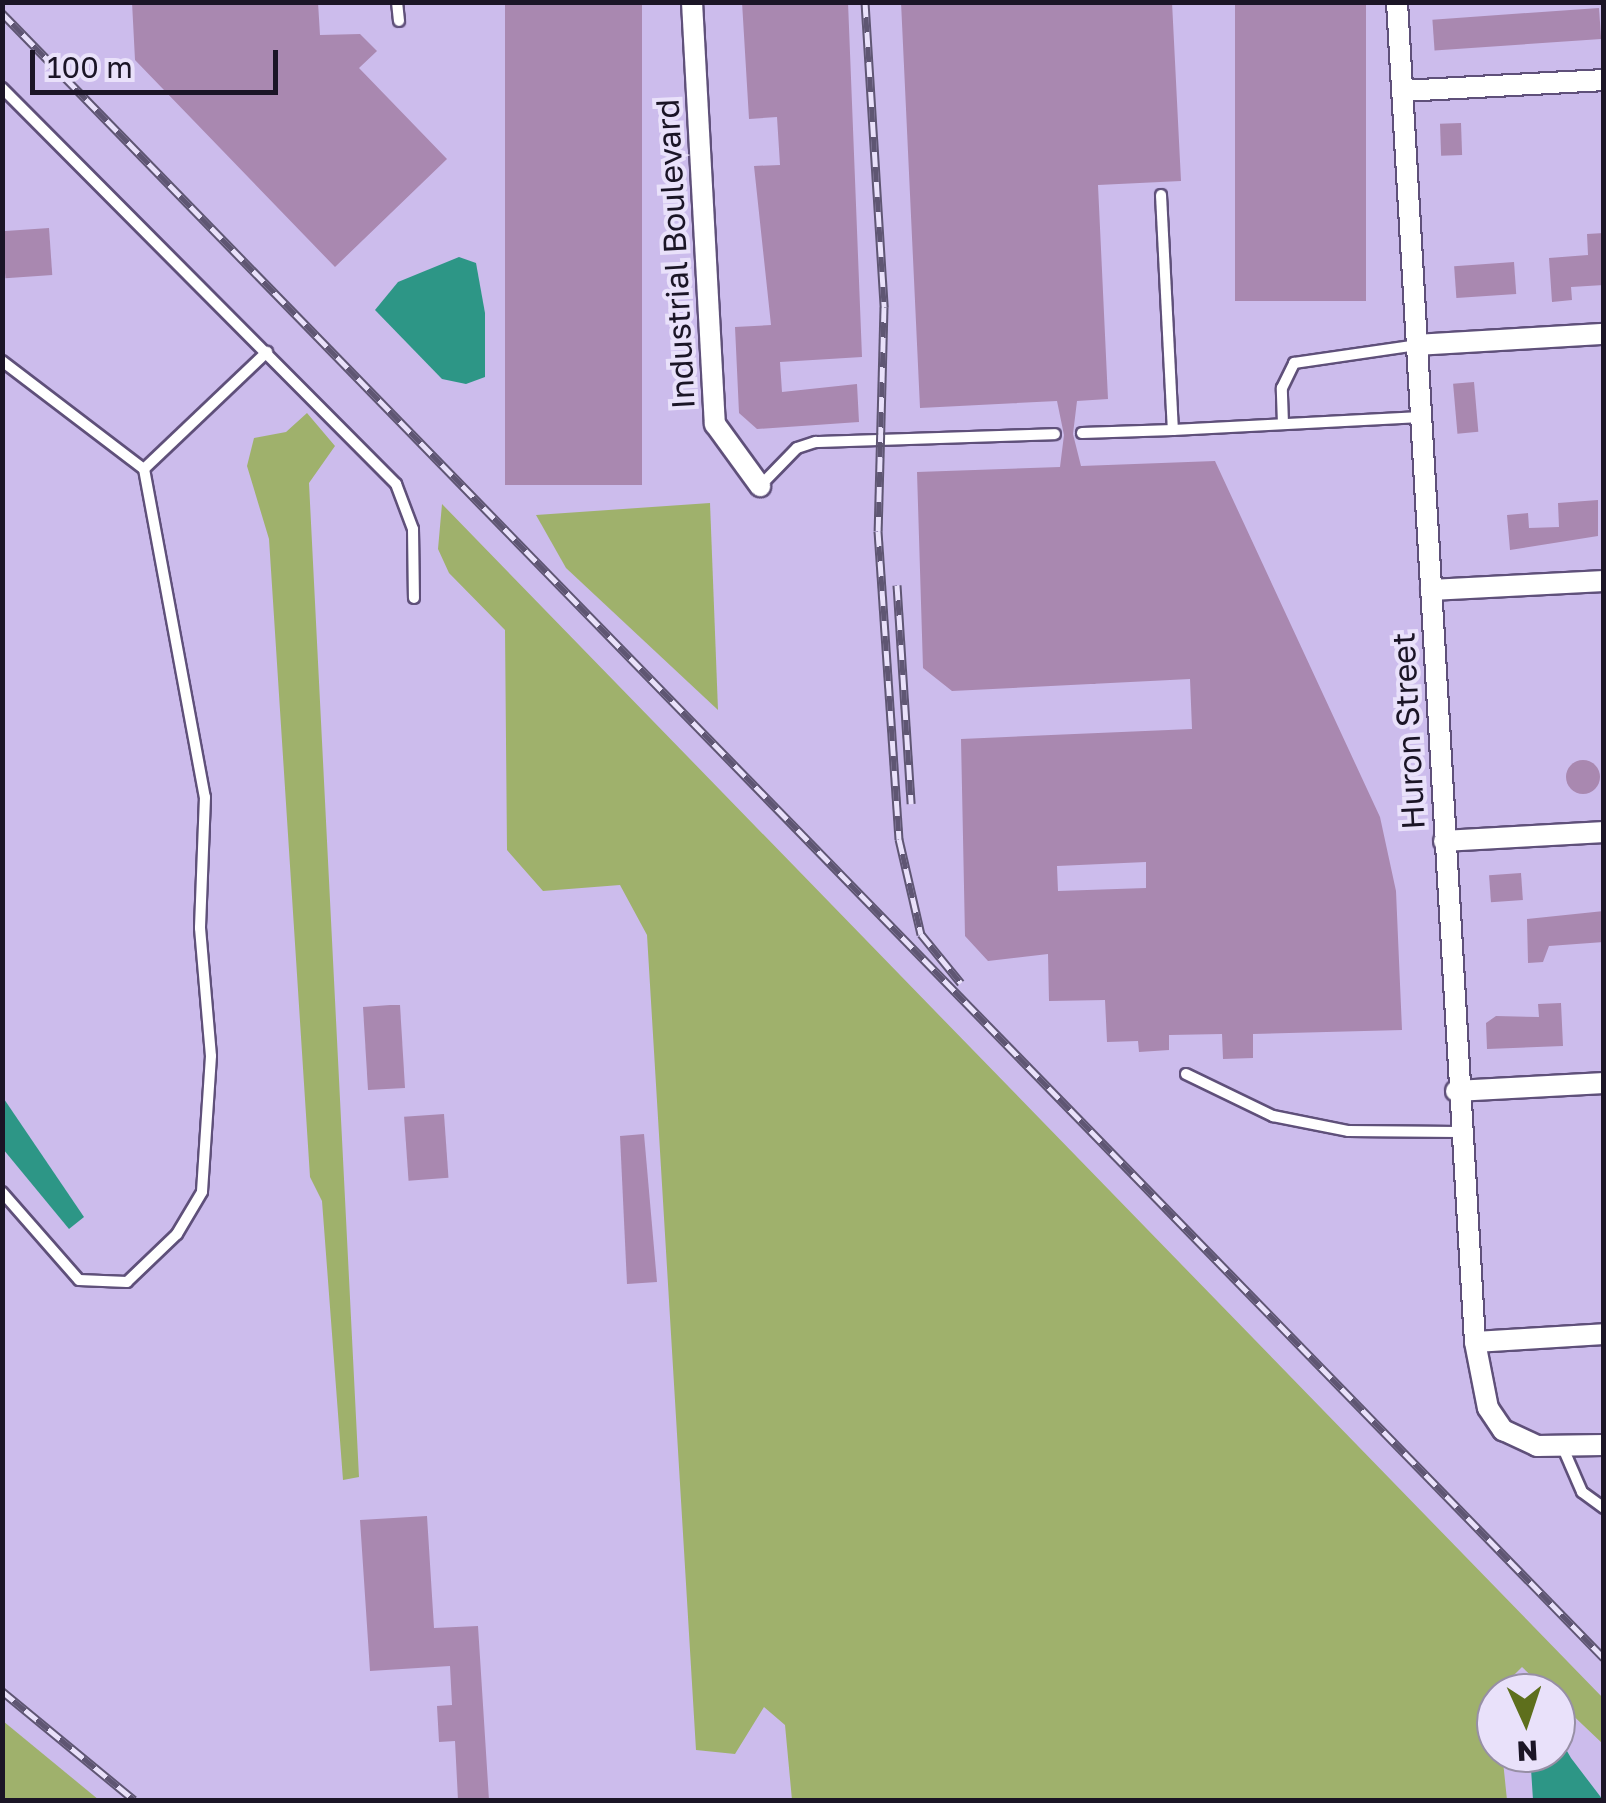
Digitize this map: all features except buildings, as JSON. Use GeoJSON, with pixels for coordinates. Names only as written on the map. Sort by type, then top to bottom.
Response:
{"type":"FeatureCollection","features":[{"type":"Feature","properties":{"kind":"street","name":"Industrial Boulevard"},"geometry":{"type":"LineString","coordinates":[[692,2],[715,424],[760,486]]}},
{"type":"Feature","properties":{"kind":"street","name":"Huron Street"},"geometry":{"type":"LineString","coordinates":[[1397,2],[1458,1132],[1476,1342],[1488,1408],[1520,1440],[1564,1448]]}},
{"type":"Feature","properties":{"kind":"street"},"geometry":{"type":"LineString","coordinates":[[1402,91],[1604,80]]}},
{"type":"Feature","properties":{"kind":"street"},"geometry":{"type":"LineString","coordinates":[[1416,345],[1604,334]]}},
{"type":"Feature","properties":{"kind":"street"},"geometry":{"type":"LineString","coordinates":[[1431,590],[1604,581]]}},
{"type":"Feature","properties":{"kind":"street"},"geometry":{"type":"LineString","coordinates":[[1444,840],[1604,832]]}},
{"type":"Feature","properties":{"kind":"street"},"geometry":{"type":"LineString","coordinates":[[1456,1091],[1604,1083]]}},
{"type":"Feature","properties":{"kind":"street"},"geometry":{"type":"LineString","coordinates":[[1476,1342],[1604,1334]]}},
{"type":"Feature","properties":{"kind":"street"},"geometry":{"type":"LineString","coordinates":[[1564,1448],[1604,1445]]}},
{"type":"Feature","properties":{"kind":"lane"},"geometry":{"type":"LineString","coordinates":[[397,2],[398,22]]}},
{"type":"Feature","properties":{"kind":"lane"},"geometry":{"type":"LineString","coordinates":[[2,88],[396,484],[413,529],[414,598]]}},
{"type":"Feature","properties":{"kind":"lane"},"geometry":{"type":"LineString","coordinates":[[1161,194],[1172,430]]}},
{"type":"Feature","properties":{"kind":"lane"},"geometry":{"type":"LineString","coordinates":[[1283,424],[1294,363],[1416,345]]}},
{"type":"Feature","properties":{"kind":"lane"},"geometry":{"type":"LineString","coordinates":[[144,470],[267,352]]}},
{"type":"Feature","properties":{"kind":"lane"},"geometry":{"type":"LineString","coordinates":[[2,361],[144,470],[205,797],[208,1167],[178,1234],[127,1282],[106,1287],[79,1280],[2,1192]]}},
{"type":"Feature","properties":{"kind":"lane"},"geometry":{"type":"LineString","coordinates":[[1082,434],[1422,417]]}},
{"type":"Feature","properties":{"kind":"lane"},"geometry":{"type":"LineString","coordinates":[[760,486],[797,448],[816,442],[1055,434]]}},
{"type":"Feature","properties":{"kind":"lane"},"geometry":{"type":"LineString","coordinates":[[1186,1074],[1273,1116],[1348,1131],[1458,1132]]}},
{"type":"Feature","properties":{"kind":"lane"},"geometry":{"type":"LineString","coordinates":[[1564,1448],[1582,1492],[1604,1508]]}},
{"type":"Feature","properties":{"kind":"shaded area"},"geometry":{"type":"Polygon","coordinates":[[[459,257],[476,263],[485,313],[485,377],[466,384],[442,379],[375,310],[398,282],[459,257]]]}},
{"type":"Feature","properties":{"kind":"shaded area"},"geometry":{"type":"Polygon","coordinates":[[[307,413],[335,446],[309,483],[359,1477],[343,1480],[322,1201],[310,1177],[269,539],[247,466],[254,438],[286,432],[307,413]]]}},
{"type":"Feature","properties":{"kind":"shaded area"},"geometry":{"type":"Polygon","coordinates":[[[710,503],[718,710],[566,568],[536,515],[710,503]]]}},
{"type":"Feature","properties":{"kind":"shaded area"},"geometry":{"type":"Polygon","coordinates":[[[442,504],[1603,1698],[1603,1744],[1576,1718],[1576,1673],[1528,1673],[1522,1667],[1516,1673],[1476,1673],[1476,1773],[1504,1773],[1507,1800],[792,1800],[785,1725],[764,1707],[735,1754],[696,1750],[647,935],[620,885],[543,891],[507,850],[505,630],[449,573],[438,549],[442,504]]]}},
{"type":"Feature","properties":{"kind":"shaded area"},"geometry":{"type":"Polygon","coordinates":[[[2,1096],[84,1217],[69,1229],[3,1149],[2,1096]]]}},
{"type":"Feature","properties":{"kind":"shaded area"},"geometry":{"type":"Polygon","coordinates":[[[3,1721],[99,1800],[3,1800],[3,1721]]]}},
{"type":"Feature","properties":{"kind":"shaded area"},"geometry":{"type":"Polygon","coordinates":[[[1576,1765],[1603,1800],[1533,1800],[1531,1773],[1576,1773],[1576,1765]]]}},
{"type":"Feature","properties":{"kind":"railway"},"geometry":{"type":"LineString","coordinates":[[865,2],[884,307],[878,531],[899,839],[921,934],[961,983]]}},
{"type":"Feature","properties":{"kind":"railway"},"geometry":{"type":"LineString","coordinates":[[2,13],[1604,1658]]}},
{"type":"Feature","properties":{"kind":"railway"},"geometry":{"type":"LineString","coordinates":[[897,585],[911,804]]}},
{"type":"Feature","properties":{"kind":"railway"},"geometry":{"type":"LineString","coordinates":[[2,1691],[134,1800]]}}]}
